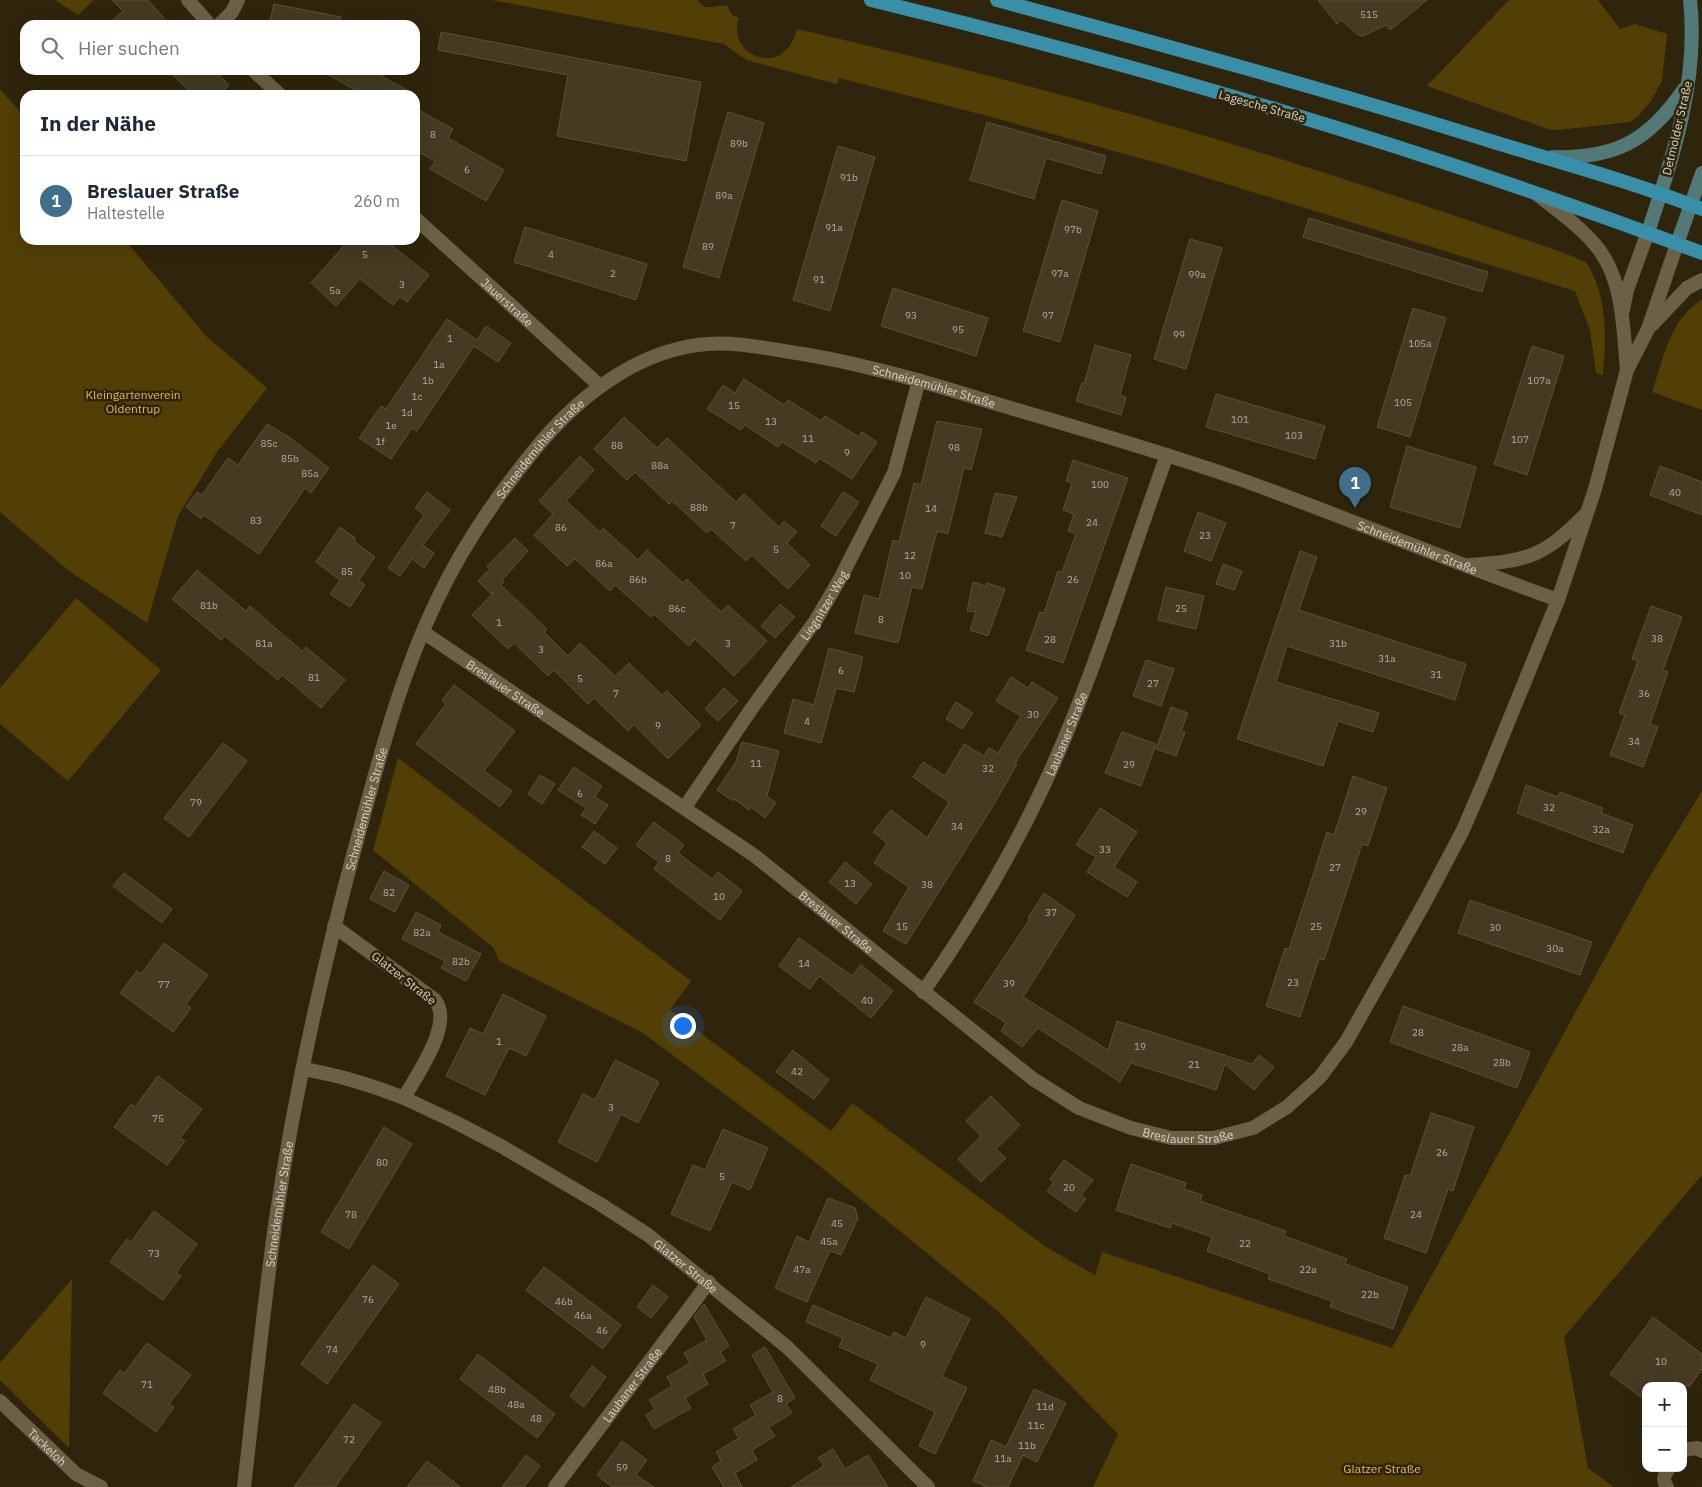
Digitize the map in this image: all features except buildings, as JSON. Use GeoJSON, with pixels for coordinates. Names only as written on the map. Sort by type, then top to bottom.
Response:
{"type":"FeatureCollection","features":[{"type":"Feature","properties":{"kind":"main road","name":"Lagesche Straße"},"geometry":{"type":"LineString","coordinates":[[871,0],[988,28],[1397,146],[1533,191],[1648,232]]}},
{"type":"Feature","properties":{"kind":"main road"},"geometry":{"type":"LineString","coordinates":[[997,0],[1354,98],[1697,207]]}},
{"type":"Feature","properties":{"kind":"main road","name":"Detmolder Straße"},"geometry":{"type":"LineString","coordinates":[[1648,232],[1680,127],[1689,82],[1693,44],[1690,0]]}},
{"type":"Feature","properties":{"kind":"main road"},"geometry":{"type":"LineString","coordinates":[[1542,157],[1580,158],[1607,153],[1629,144],[1642,137],[1658,122],[1689,82]]}},
{"type":"Feature","properties":{"kind":"main road"},"geometry":{"type":"LineString","coordinates":[[1678,244],[1697,207],[1702,173]]}},
{"type":"Feature","properties":{"kind":"main road"},"geometry":{"type":"LineString","coordinates":[[1648,232],[1702,253]]}},
{"type":"Feature","properties":{"kind":"street"},"geometry":{"type":"LineString","coordinates":[[188,0],[206,20]]}},
{"type":"Feature","properties":{"kind":"street"},"geometry":{"type":"LineString","coordinates":[[224,20],[232,12],[238,0]]}},
{"type":"Feature","properties":{"kind":"street"},"geometry":{"type":"LineString","coordinates":[[258,75],[275,90]]}},
{"type":"Feature","properties":{"kind":"street","name":"Breslauer Straße"},"geometry":{"type":"LineString","coordinates":[[1533,191],[1577,227],[1601,252],[1614,279],[1622,318],[1627,370]]}},
{"type":"Feature","properties":{"kind":"street","name":"Jauerstraße"},"geometry":{"type":"LineString","coordinates":[[420,223],[600,386]]}},
{"type":"Feature","properties":{"kind":"street","name":"Breslauer Straße"},"geometry":{"type":"LineString","coordinates":[[1622,318],[1627,290],[1648,232]]}},
{"type":"Feature","properties":{"kind":"street","name":"Breslauer Straße"},"geometry":{"type":"LineString","coordinates":[[423,632],[755,856],[1033,1079],[1079,1108],[1131,1128],[1171,1138],[1214,1138],[1253,1128],[1287,1107],[1320,1077],[1346,1042],[1425,902],[1463,830],[1558,600],[1588,511],[1627,370],[1648,329],[1678,244]]}},
{"type":"Feature","properties":{"kind":"street","name":"Breslauer Straße"},"geometry":{"type":"LineString","coordinates":[[1648,329],[1687,288],[1702,280]]}},
{"type":"Feature","properties":{"kind":"street","name":"Schneidemühler Straße"},"geometry":{"type":"LineString","coordinates":[[244,1487],[275,1225],[303,1069],[334,926],[376,771],[410,662],[462,552],[503,489],[553,428],[576,404],[600,386],[642,362],[672,350],[716,344],[734,344],[821,357],[919,380],[1166,455],[1249,483],[1558,600]]}},
{"type":"Feature","properties":{"kind":"street","name":"Liegnitzer Weg"},"geometry":{"type":"LineString","coordinates":[[685,807],[752,708],[816,620],[842,577],[894,473],[919,380]]}},
{"type":"Feature","properties":{"kind":"street","name":"Laubaner Straße"},"geometry":{"type":"LineString","coordinates":[[923,992],[994,883],[1044,784],[1081,694],[1166,455]]}},
{"type":"Feature","properties":{"kind":"street"},"geometry":{"type":"LineString","coordinates":[[1464,565],[1517,561],[1539,552],[1558,542],[1588,511]]}},
{"type":"Feature","properties":{"kind":"street","name":"Glatzer Straße"},"geometry":{"type":"LineString","coordinates":[[334,926],[425,991],[439,1005],[442,1020],[440,1028],[404,1098]]}},
{"type":"Feature","properties":{"kind":"street","name":"Glatzer Straße"},"geometry":{"type":"LineString","coordinates":[[303,1069],[370,1085],[404,1098],[493,1142],[600,1204],[648,1235],[787,1347],[920,1484]]}},
{"type":"Feature","properties":{"kind":"street","name":"Laubaner Straße"},"geometry":{"type":"LineString","coordinates":[[555,1487],[708,1282]]}},
{"type":"Feature","properties":{"kind":"street","name":"Tackeloh"},"geometry":{"type":"LineString","coordinates":[[0,1400],[76,1474],[101,1487]]}},
{"type":"Feature","properties":{"kind":"street"},"geometry":{"type":"LineString","coordinates":[[1687,1449],[1697,1448],[1702,1451]]}},
{"type":"Feature","properties":{"kind":"street"},"geometry":{"type":"LineString","coordinates":[[1666,1472],[1664,1482],[1667,1487]]}},
{"type":"Feature","properties":{"kind":"green space"},"geometry":{"type":"Polygon","coordinates":[[[55,0],[94,0],[78,15],[55,0]]]}},
{"type":"Feature","properties":{"kind":"green space"},"geometry":{"type":"Polygon","coordinates":[[[492,0],[698,0],[707,7],[727,6],[733,16],[739,17],[737,31],[740,42],[748,51],[758,57],[769,58],[780,54],[790,45],[797,29],[944,64],[1163,123],[1466,219],[1570,255],[1587,263],[1599,290],[1604,318],[1603,375],[1596,373],[1590,330],[1575,291],[1165,165],[980,114],[839,78],[837,84],[746,60],[724,44],[492,0]]]}},
{"type":"Feature","properties":{"kind":"green space"},"geometry":{"type":"Polygon","coordinates":[[[1509,0],[1598,0],[1620,29],[1635,24],[1667,34],[1662,81],[1651,101],[1630,122],[1558,130],[1548,129],[1427,86],[1509,0]]]}},
{"type":"Feature","properties":{"kind":"green space","name":"Kleingartenverein Oldentrup"},"geometry":{"type":"Polygon","coordinates":[[[0,89],[20,111],[20,245],[129,245],[206,336],[267,388],[217,452],[178,516],[147,623],[69,571],[0,512],[0,89]]]}},
{"type":"Feature","properties":{"kind":"green space"},"geometry":{"type":"Polygon","coordinates":[[[1702,300],[1702,410],[1652,392],[1664,354],[1675,329],[1682,317],[1702,300]]]}},
{"type":"Feature","properties":{"kind":"green space"},"geometry":{"type":"Polygon","coordinates":[[[76,598],[161,670],[68,781],[0,724],[0,688],[76,598]]]}},
{"type":"Feature","properties":{"kind":"green space"},"geometry":{"type":"Polygon","coordinates":[[[398,758],[691,981],[670,1010],[831,1131],[852,1103],[1046,1247],[1095,1275],[1102,1252],[1392,1348],[1647,881],[1702,791],[1702,1175],[1564,1337],[1588,1468],[1614,1487],[1093,1487],[1118,1434],[999,1312],[810,1158],[643,1033],[499,961],[494,948],[373,850],[398,758]]]}},
{"type":"Feature","properties":{"kind":"green space"},"geometry":{"type":"Polygon","coordinates":[[[72,1279],[69,1448],[0,1380],[0,1363],[72,1279]]]}},
{"type":"Feature","properties":{"kind":"place","name":"Breslauer Straße"},"geometry":{"type":"Point","coordinates":[1355,508]}}]}
